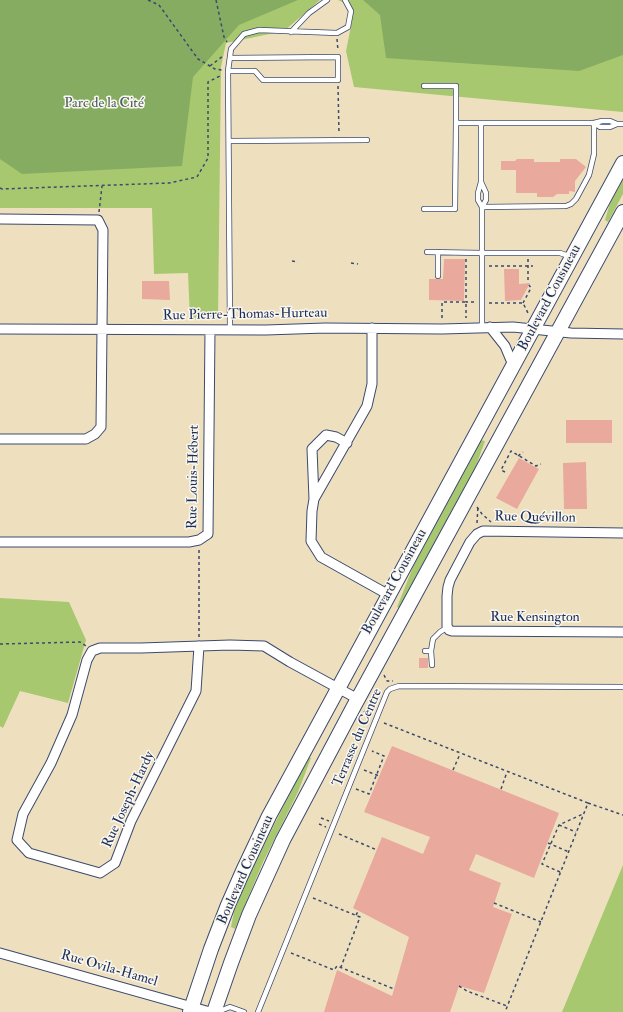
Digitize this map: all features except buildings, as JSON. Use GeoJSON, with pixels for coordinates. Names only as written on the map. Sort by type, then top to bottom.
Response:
{"type":"FeatureCollection","features":[{"type":"Feature","properties":{"kind":"main road","name":"Boulevard Cousineau"},"geometry":{"type":"LineString","coordinates":[[191,1009],[211,949],[242,871],[269,816],[623,163]]}},
{"type":"Feature","properties":{"kind":"main road","name":"Boulevard Cousineau"},"geometry":{"type":"LineString","coordinates":[[216,1012],[240,939],[268,872],[287,833],[360,705],[558,331],[623,212]]}},
{"type":"Feature","properties":{"kind":"street"},"geometry":{"type":"LineString","coordinates":[[0,219],[98,220],[103,230],[101,426],[95,434],[86,439],[0,439]]}},
{"type":"Feature","properties":{"kind":"street"},"geometry":{"type":"LineString","coordinates":[[486,327],[504,343],[513,365]]}},
{"type":"Feature","properties":{"kind":"street","name":"Rue Pierre-Thomas-Hurteau"},"geometry":{"type":"LineString","coordinates":[[0,329],[230,330],[523,327],[578,334],[623,334]]}},
{"type":"Feature","properties":{"kind":"street"},"geometry":{"type":"LineString","coordinates":[[314,499],[367,406],[372,384],[372,328]]}},
{"type":"Feature","properties":{"kind":"street","name":"Rue Louis-Hébert"},"geometry":{"type":"LineString","coordinates":[[0,542],[189,542],[199,540],[208,534],[210,330]]}},
{"type":"Feature","properties":{"kind":"street"},"geometry":{"type":"LineString","coordinates":[[347,443],[336,437],[326,435],[312,449],[314,499],[311,541],[321,557],[389,595]]}},
{"type":"Feature","properties":{"kind":"street","name":"Rue Quévillon"},"geometry":{"type":"LineString","coordinates":[[448,628],[448,584],[474,536],[489,531],[623,533]]}},
{"type":"Feature","properties":{"kind":"street","name":"Rue Kensington"},"geometry":{"type":"LineString","coordinates":[[448,628],[452,631],[623,632]]}},
{"type":"Feature","properties":{"kind":"street"},"geometry":{"type":"LineString","coordinates":[[92,651],[100,648],[230,645],[264,646],[338,688],[360,705]]}},
{"type":"Feature","properties":{"kind":"street","name":"Rue Joseph-Hardy"},"geometry":{"type":"LineString","coordinates":[[92,651],[72,715],[51,763],[23,814],[17,840],[28,853],[100,873],[115,863],[131,821],[196,691],[199,646]]}},
{"type":"Feature","properties":{"kind":"street","name":"Rue Ovila-Hamel"},"geometry":{"type":"LineString","coordinates":[[0,953],[191,1009],[210,1012]]}},
{"type":"Feature","properties":{"kind":"lane"},"geometry":{"type":"LineString","coordinates":[[291,32],[310,13],[327,0]]}},
{"type":"Feature","properties":{"kind":"lane"},"geometry":{"type":"LineString","coordinates":[[230,330],[228,71],[231,49],[244,34],[259,30],[337,33],[348,27],[351,11],[345,0]]}},
{"type":"Feature","properties":{"kind":"lane"},"geometry":{"type":"LineString","coordinates":[[228,71],[255,71],[263,80],[338,80],[338,57],[230,58]]}},
{"type":"Feature","properties":{"kind":"lane"},"geometry":{"type":"LineString","coordinates":[[424,86],[456,86],[455,209],[424,209]]}},
{"type":"Feature","properties":{"kind":"lane"},"geometry":{"type":"LineString","coordinates":[[456,123],[594,124],[601,121],[610,121],[617,124],[623,124]]}},
{"type":"Feature","properties":{"kind":"lane"},"geometry":{"type":"LineString","coordinates":[[481,123],[481,182],[478,192],[478,200],[482,207],[482,253],[486,327]]}},
{"type":"Feature","properties":{"kind":"lane"},"geometry":{"type":"LineString","coordinates":[[482,207],[566,206],[571,204],[576,199],[589,175],[594,154],[594,124]]}},
{"type":"Feature","properties":{"kind":"lane"},"geometry":{"type":"LineString","coordinates":[[229,141],[367,140]]}},
{"type":"Feature","properties":{"kind":"lane"},"geometry":{"type":"LineString","coordinates":[[481,182],[486,193],[486,200],[482,207]]}},
{"type":"Feature","properties":{"kind":"lane"},"geometry":{"type":"LineString","coordinates":[[427,252],[560,253],[572,257]]}},
{"type":"Feature","properties":{"kind":"lane"},"geometry":{"type":"LineString","coordinates":[[438,252],[438,276]]}},
{"type":"Feature","properties":{"kind":"lane"},"geometry":{"type":"LineString","coordinates":[[432,665],[431,651],[433,639],[437,634],[448,628]]}},
{"type":"Feature","properties":{"kind":"lane"},"geometry":{"type":"LineString","coordinates":[[425,651],[431,651]]}},
{"type":"Feature","properties":{"kind":"lane","name":"Terrasse du Centre"},"geometry":{"type":"LineString","coordinates":[[258,1012],[387,692],[390,689],[399,686],[623,687]]}},
{"type":"Feature","properties":{"kind":"lane"},"geometry":{"type":"LineString","coordinates":[[216,1012],[230,1007],[244,1012]]}},
{"type":"Feature","properties":{"kind":"path"},"geometry":{"type":"LineString","coordinates":[[148,0],[159,5],[198,59],[210,67],[228,71]]}},
{"type":"Feature","properties":{"kind":"path"},"geometry":{"type":"LineString","coordinates":[[210,67],[231,49],[224,37],[216,0]]}},
{"type":"Feature","properties":{"kind":"path"},"geometry":{"type":"LineString","coordinates":[[337,33],[338,57]]}},
{"type":"Feature","properties":{"kind":"path"},"geometry":{"type":"LineString","coordinates":[[0,188],[169,183],[197,177],[208,158],[208,82],[228,71]]}},
{"type":"Feature","properties":{"kind":"path"},"geometry":{"type":"LineString","coordinates":[[338,80],[340,140]]}},
{"type":"Feature","properties":{"kind":"path"},"geometry":{"type":"LineString","coordinates":[[98,220],[102,186]]}},
{"type":"Feature","properties":{"kind":"path"},"geometry":{"type":"LineString","coordinates":[[466,258],[466,318]]}},
{"type":"Feature","properties":{"kind":"path"},"geometry":{"type":"LineString","coordinates":[[292,261],[298,262]]}},
{"type":"Feature","properties":{"kind":"path"},"geometry":{"type":"LineString","coordinates":[[350,263],[358,264]]}},
{"type":"Feature","properties":{"kind":"path"},"geometry":{"type":"LineString","coordinates":[[488,266],[533,266]]}},
{"type":"Feature","properties":{"kind":"path"},"geometry":{"type":"LineString","coordinates":[[523,303],[531,288],[529,284],[528,266]]}},
{"type":"Feature","properties":{"kind":"path"},"geometry":{"type":"LineString","coordinates":[[442,318],[442,302],[476,302]]}},
{"type":"Feature","properties":{"kind":"path"},"geometry":{"type":"LineString","coordinates":[[488,303],[523,303]]}},
{"type":"Feature","properties":{"kind":"path"},"geometry":{"type":"LineString","coordinates":[[523,303],[529,314]]}},
{"type":"Feature","properties":{"kind":"path"},"geometry":{"type":"LineString","coordinates":[[505,472],[501,470],[511,451],[536,466],[541,464]]}},
{"type":"Feature","properties":{"kind":"path"},"geometry":{"type":"LineString","coordinates":[[518,456],[523,452]]}},
{"type":"Feature","properties":{"kind":"path"},"geometry":{"type":"LineString","coordinates":[[477,523],[478,502]]}},
{"type":"Feature","properties":{"kind":"path"},"geometry":{"type":"LineString","coordinates":[[477,507],[492,523]]}},
{"type":"Feature","properties":{"kind":"path"},"geometry":{"type":"LineString","coordinates":[[199,540],[199,646]]}},
{"type":"Feature","properties":{"kind":"path"},"geometry":{"type":"LineString","coordinates":[[0,644],[80,642],[92,651]]}},
{"type":"Feature","properties":{"kind":"path"},"geometry":{"type":"LineString","coordinates":[[382,674],[387,679]]}},
{"type":"Feature","properties":{"kind":"path"},"geometry":{"type":"LineString","coordinates":[[360,705],[370,717]]}},
{"type":"Feature","properties":{"kind":"path"},"geometry":{"type":"LineString","coordinates":[[384,723],[460,754],[623,815]]}},
{"type":"Feature","properties":{"kind":"path"},"geometry":{"type":"LineString","coordinates":[[372,751],[387,757]]}},
{"type":"Feature","properties":{"kind":"path"},"geometry":{"type":"LineString","coordinates":[[453,770],[460,754]]}},
{"type":"Feature","properties":{"kind":"path"},"geometry":{"type":"LineString","coordinates":[[356,789],[370,795],[384,756]]}},
{"type":"Feature","properties":{"kind":"path"},"geometry":{"type":"LineString","coordinates":[[364,770],[378,776]]}},
{"type":"Feature","properties":{"kind":"path"},"geometry":{"type":"LineString","coordinates":[[501,789],[507,772]]}},
{"type":"Feature","properties":{"kind":"path"},"geometry":{"type":"LineString","coordinates":[[505,1012],[588,803]]}},
{"type":"Feature","properties":{"kind":"path"},"geometry":{"type":"LineString","coordinates":[[561,872],[542,864],[559,825],[584,814]]}},
{"type":"Feature","properties":{"kind":"path"},"geometry":{"type":"LineString","coordinates":[[559,825],[576,832]]}},
{"type":"Feature","properties":{"kind":"path"},"geometry":{"type":"LineString","coordinates":[[338,834],[377,850]]}},
{"type":"Feature","properties":{"kind":"path"},"geometry":{"type":"LineString","coordinates":[[548,843],[568,852]]}},
{"type":"Feature","properties":{"kind":"path"},"geometry":{"type":"LineString","coordinates":[[313,898],[360,917],[341,967]]}},
{"type":"Feature","properties":{"kind":"path"},"geometry":{"type":"LineString","coordinates":[[494,903],[541,922]]}},
{"type":"Feature","properties":{"kind":"path"},"geometry":{"type":"LineString","coordinates":[[356,916],[359,910]]}},
{"type":"Feature","properties":{"kind":"path"},"geometry":{"type":"LineString","coordinates":[[291,953],[334,970],[337,966],[341,967],[394,989]]}},
{"type":"Feature","properties":{"kind":"path"},"geometry":{"type":"LineString","coordinates":[[459,986],[467,991],[507,1006]]}},
{"type":"Feature","properties":{"kind":"green space","name":"Parc de la Cité"},"geometry":{"type":"Polygon","coordinates":[[[0,0],[320,0],[284,31],[226,43],[221,67],[218,319],[190,320],[188,273],[154,274],[152,208],[0,208],[0,0]]]}},
{"type":"Feature","properties":{"kind":"green space","name":"Parc de la Cité"},"geometry":{"type":"Polygon","coordinates":[[[0,0],[298,0],[239,25],[193,77],[182,166],[22,174],[0,159],[0,0]]]}},
{"type":"Feature","properties":{"kind":"green space"},"geometry":{"type":"Polygon","coordinates":[[[338,0],[623,0],[623,112],[354,87],[346,51],[352,21],[349,5],[338,0]]]}},
{"type":"Feature","properties":{"kind":"green space"},"geometry":{"type":"Polygon","coordinates":[[[363,0],[623,0],[623,55],[579,71],[386,58],[380,15],[363,0]]]}},
{"type":"Feature","properties":{"kind":"green space"},"geometry":{"type":"Polygon","coordinates":[[[623,179],[623,194],[608,222],[605,220],[610,203],[623,179]]]}},
{"type":"Feature","properties":{"kind":"green space"},"geometry":{"type":"Polygon","coordinates":[[[481,440],[485,441],[476,466],[399,608],[397,607],[413,567],[481,440]]]}},
{"type":"Feature","properties":{"kind":"green space"},"geometry":{"type":"Polygon","coordinates":[[[0,598],[69,602],[86,640],[68,703],[20,691],[3,728],[0,726],[0,598]]]}},
{"type":"Feature","properties":{"kind":"green space"},"geometry":{"type":"Polygon","coordinates":[[[309,757],[311,758],[298,792],[263,862],[235,929],[231,927],[234,912],[246,882],[309,757]]]}},
{"type":"Feature","properties":{"kind":"green space"},"geometry":{"type":"Polygon","coordinates":[[[623,865],[623,1012],[562,1012],[623,865]]]}}]}
